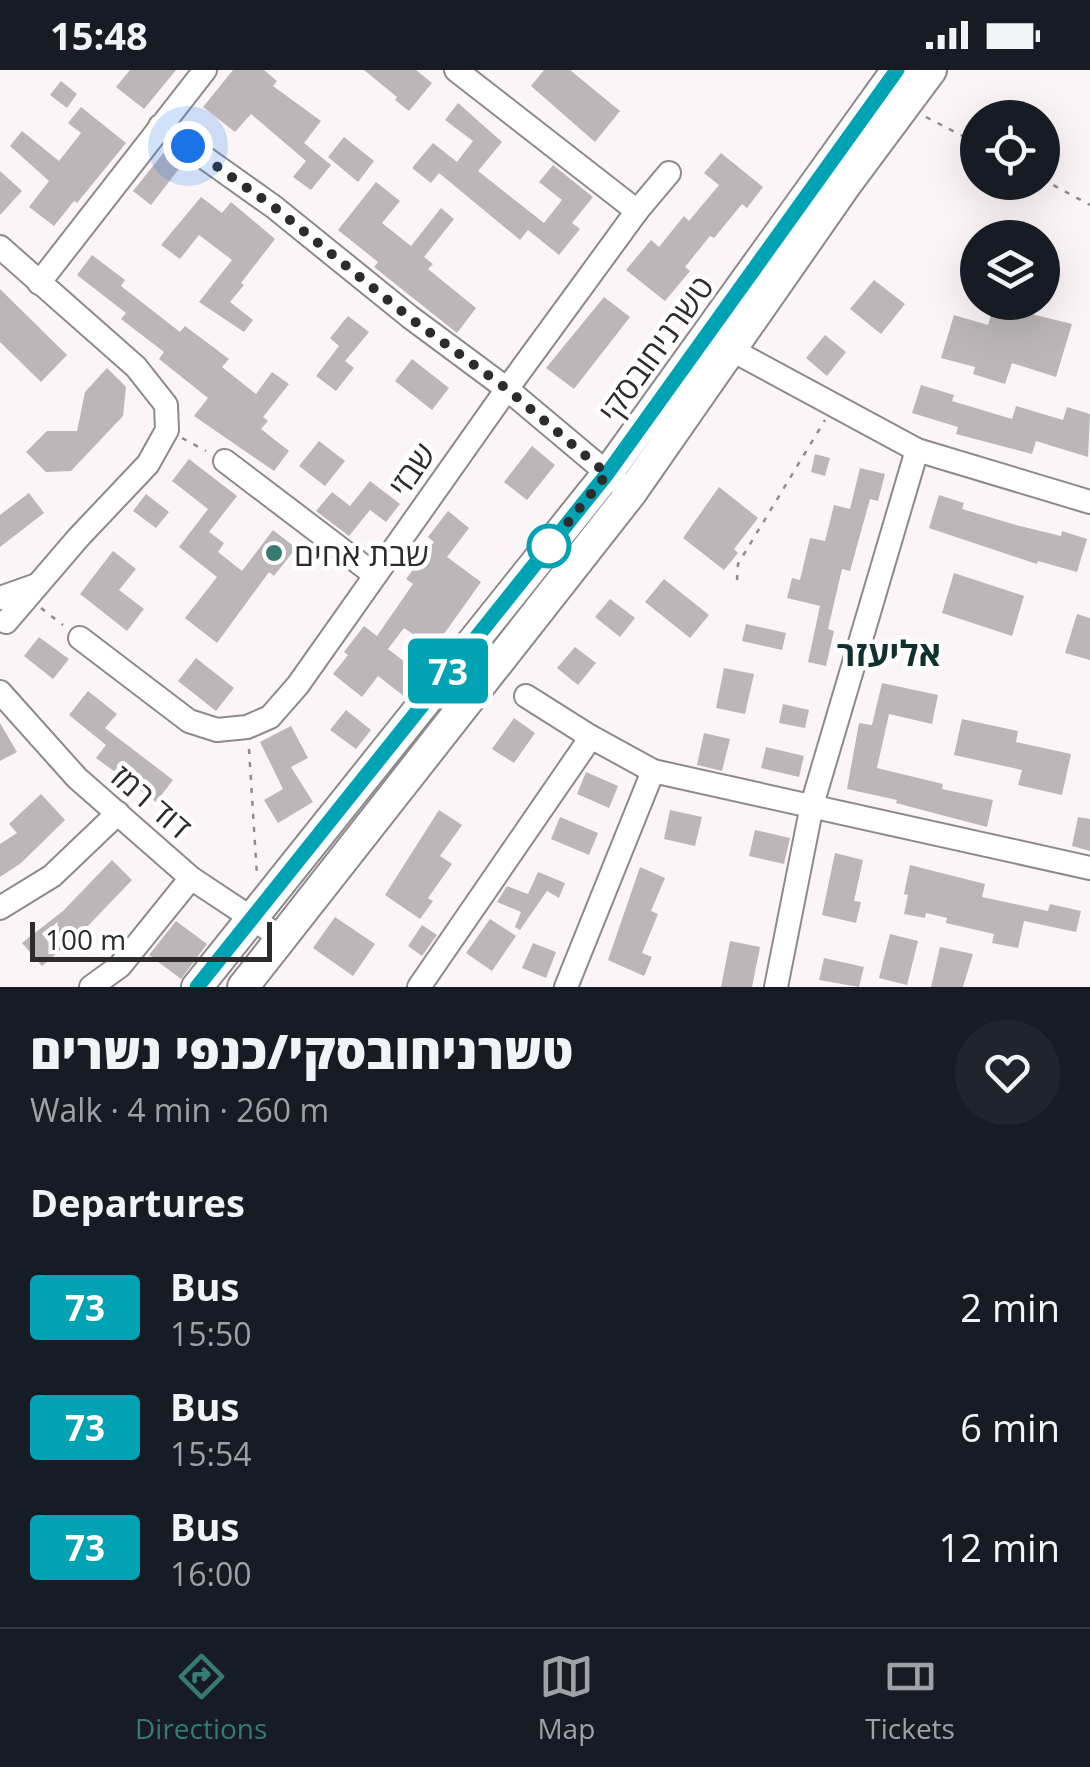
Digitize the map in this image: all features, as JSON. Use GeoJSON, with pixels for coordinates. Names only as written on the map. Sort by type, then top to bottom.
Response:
{"type":"FeatureCollection","features":[{"type":"Feature","properties":{"kind":"main road","name":"טשרניחובסקי"},"geometry":{"type":"LineString","coordinates":[[243,987],[619,484],[897,70]]}},
{"type":"Feature","properties":{"kind":"main road","name":"טשרניחובסקי"},"geometry":{"type":"LineString","coordinates":[[197,987],[255,911],[732,350],[847,182],[931,70]]}},
{"type":"Feature","properties":{"kind":"street"},"geometry":{"type":"LineString","coordinates":[[39,283],[205,70]]}},
{"type":"Feature","properties":{"kind":"street"},"geometry":{"type":"LineString","coordinates":[[456,70],[638,211]]}},
{"type":"Feature","properties":{"kind":"street"},"geometry":{"type":"LineString","coordinates":[[160,126],[274,207],[410,318],[507,389],[619,484]]}},
{"type":"Feature","properties":{"kind":"street","name":"שבזי"},"geometry":{"type":"LineString","coordinates":[[247,728],[270,717],[298,685],[507,389],[669,173]]}},
{"type":"Feature","properties":{"kind":"street"},"geometry":{"type":"LineString","coordinates":[[0,247],[136,367],[166,404],[167,430],[148,464],[34,591],[2,613]]}},
{"type":"Feature","properties":{"kind":"street"},"geometry":{"type":"LineString","coordinates":[[732,350],[916,450],[1090,502]]}},
{"type":"Feature","properties":{"kind":"street"},"geometry":{"type":"LineString","coordinates":[[776,987],[812,805],[916,450]]}},
{"type":"Feature","properties":{"kind":"street"},"geometry":{"type":"LineString","coordinates":[[225,461],[376,575]]}},
{"type":"Feature","properties":{"kind":"street"},"geometry":{"type":"LineString","coordinates":[[80,638],[188,721],[217,730],[247,728]]}},
{"type":"Feature","properties":{"kind":"street","name":"דוד רמז"},"geometry":{"type":"LineString","coordinates":[[0,692],[77,778],[190,878],[255,911],[280,937]]}},
{"type":"Feature","properties":{"kind":"street"},"geometry":{"type":"LineString","coordinates":[[526,696],[653,771],[1090,868]]}},
{"type":"Feature","properties":{"kind":"street"},"geometry":{"type":"LineString","coordinates":[[418,987],[591,737]]}},
{"type":"Feature","properties":{"kind":"street"},"geometry":{"type":"LineString","coordinates":[[566,987],[653,771]]}},
{"type":"Feature","properties":{"kind":"street"},"geometry":{"type":"LineString","coordinates":[[0,908],[52,876],[118,813]]}},
{"type":"Feature","properties":{"kind":"street"},"geometry":{"type":"LineString","coordinates":[[91,987],[120,966],[190,878]]}},
{"type":"Feature","properties":{"kind":"path"},"geometry":{"type":"LineString","coordinates":[[922,114],[960,134]]}},
{"type":"Feature","properties":{"kind":"path"},"geometry":{"type":"LineString","coordinates":[[1060,188],[1090,204]]}},
{"type":"Feature","properties":{"kind":"path"},"geometry":{"type":"LineString","coordinates":[[738,580],[738,564],[834,406]]}},
{"type":"Feature","properties":{"kind":"path"},"geometry":{"type":"LineString","coordinates":[[167,430],[225,461]]}},
{"type":"Feature","properties":{"kind":"path"},"geometry":{"type":"LineString","coordinates":[[34,591],[80,638]]}},
{"type":"Feature","properties":{"kind":"path"},"geometry":{"type":"LineString","coordinates":[[247,728],[255,911]]}},
{"type":"Feature","properties":{"kind":"building"},"geometry":{"type":"Polygon","coordinates":[[[130,70],[176,70],[144,109],[116,87],[130,70]]]}},
{"type":"Feature","properties":{"kind":"building"},"geometry":{"type":"Polygon","coordinates":[[[233,70],[264,70],[277,81],[273,86],[321,121],[304,143],[331,165],[311,190],[293,177],[306,161],[251,114],[235,132],[203,107],[233,70]]]}},
{"type":"Feature","properties":{"kind":"building"},"geometry":{"type":"Polygon","coordinates":[[[364,70],[416,70],[432,83],[409,111],[364,70]]]}},
{"type":"Feature","properties":{"kind":"building"},"geometry":{"type":"Polygon","coordinates":[[[544,70],[570,70],[620,111],[595,142],[531,86],[544,70]]]}},
{"type":"Feature","properties":{"kind":"building"},"geometry":{"type":"Polygon","coordinates":[[[61,81],[77,94],[67,108],[50,95],[61,81]]]}},
{"type":"Feature","properties":{"kind":"building"},"geometry":{"type":"Polygon","coordinates":[[[458,103],[502,142],[478,171],[544,223],[562,200],[539,182],[553,165],[593,197],[572,223],[580,229],[559,255],[528,230],[520,240],[439,173],[431,183],[412,168],[433,143],[457,162],[473,141],[445,120],[458,103]]]}},
{"type":"Feature","properties":{"kind":"building"},"geometry":{"type":"Polygon","coordinates":[[[81,107],[126,143],[54,226],[29,207],[49,181],[10,146],[22,131],[59,161],[81,133],[68,123],[81,107]]]}},
{"type":"Feature","properties":{"kind":"building"},"geometry":{"type":"Polygon","coordinates":[[[344,137],[374,161],[358,182],[328,157],[344,137]]]}},
{"type":"Feature","properties":{"kind":"building"},"geometry":{"type":"Polygon","coordinates":[[[165,151],[182,165],[151,205],[133,191],[165,151]]]}},
{"type":"Feature","properties":{"kind":"building"},"geometry":{"type":"Polygon","coordinates":[[[721,153],[763,187],[747,208],[742,204],[714,238],[710,236],[685,267],[690,271],[665,301],[626,270],[651,240],[659,247],[684,216],[689,221],[719,185],[704,173],[721,153]]]}},
{"type":"Feature","properties":{"kind":"building"},"geometry":{"type":"Polygon","coordinates":[[[0,171],[22,191],[0,215],[0,171]]]}},
{"type":"Feature","properties":{"kind":"building"},"geometry":{"type":"Polygon","coordinates":[[[376,182],[400,201],[382,223],[411,246],[441,208],[454,219],[424,257],[433,264],[428,269],[476,308],[457,333],[374,267],[378,262],[338,230],[376,182]]]}},
{"type":"Feature","properties":{"kind":"building"},"geometry":{"type":"Polygon","coordinates":[[[201,197],[222,213],[231,202],[275,239],[230,302],[253,320],[244,332],[199,302],[232,260],[199,235],[180,259],[161,245],[201,197]]]}},
{"type":"Feature","properties":{"kind":"building"},"geometry":{"type":"Polygon","coordinates":[[[92,255],[125,280],[121,286],[180,332],[185,326],[229,359],[222,367],[256,394],[272,372],[289,384],[263,417],[268,421],[261,429],[289,451],[274,471],[194,416],[208,398],[159,359],[164,352],[121,319],[126,313],[77,275],[92,255]]]}},
{"type":"Feature","properties":{"kind":"building"},"geometry":{"type":"Polygon","coordinates":[[[874,280],[905,304],[881,334],[850,309],[874,280]]]}},
{"type":"Feature","properties":{"kind":"building"},"geometry":{"type":"Polygon","coordinates":[[[0,289],[67,355],[41,382],[0,342],[0,289]]]}},
{"type":"Feature","properties":{"kind":"building"},"geometry":{"type":"Polygon","coordinates":[[[604,297],[630,317],[574,389],[546,368],[604,297]]]}},
{"type":"Feature","properties":{"kind":"building"},"geometry":{"type":"Polygon","coordinates":[[[954,315],[960,320],[988,325],[990,320],[1056,320],[1072,324],[1056,377],[1012,363],[1005,384],[973,374],[975,367],[941,358],[954,315]]]}},
{"type":"Feature","properties":{"kind":"building"},"geometry":{"type":"Polygon","coordinates":[[[348,316],[369,332],[345,361],[354,368],[336,391],[316,376],[339,346],[330,338],[348,316]]]}},
{"type":"Feature","properties":{"kind":"building"},"geometry":{"type":"Polygon","coordinates":[[[825,335],[846,352],[827,376],[806,358],[825,335]]]}},
{"type":"Feature","properties":{"kind":"building"},"geometry":{"type":"Polygon","coordinates":[[[412,359],[449,388],[432,410],[395,381],[412,359]]]}},
{"type":"Feature","properties":{"kind":"building"},"geometry":{"type":"Polygon","coordinates":[[[107,368],[126,387],[123,416],[71,471],[46,472],[26,452],[47,431],[77,431],[85,392],[107,368]]]}},
{"type":"Feature","properties":{"kind":"building"},"geometry":{"type":"Polygon","coordinates":[[[921,385],[954,395],[952,401],[1012,419],[1016,406],[1063,420],[1067,407],[1090,414],[1088,457],[1036,441],[1032,454],[956,434],[958,427],[912,413],[921,385]]]}},
{"type":"Feature","properties":{"kind":"building"},"geometry":{"type":"Polygon","coordinates":[[[319,441],[345,461],[325,486],[299,466],[319,441]]]}},
{"type":"Feature","properties":{"kind":"building"},"geometry":{"type":"Polygon","coordinates":[[[532,446],[555,465],[527,500],[504,482],[532,446]]]}},
{"type":"Feature","properties":{"kind":"building"},"geometry":{"type":"Polygon","coordinates":[[[815,454],[830,458],[825,476],[811,472],[815,454]]]}},
{"type":"Feature","properties":{"kind":"building"},"geometry":{"type":"Polygon","coordinates":[[[189,459],[237,496],[209,532],[224,543],[218,552],[242,571],[273,530],[296,548],[274,576],[269,572],[217,643],[185,618],[217,577],[179,547],[208,509],[172,481],[189,459]]]}},
{"type":"Feature","properties":{"kind":"building"},"geometry":{"type":"Polygon","coordinates":[[[860,468],[885,474],[878,501],[870,499],[850,571],[842,569],[828,629],[834,631],[826,666],[808,662],[820,606],[787,598],[792,578],[800,580],[810,538],[825,541],[834,505],[850,509],[860,468]]]}},
{"type":"Feature","properties":{"kind":"building"},"geometry":{"type":"Polygon","coordinates":[[[370,481],[400,504],[386,522],[370,510],[349,536],[316,511],[332,492],[350,506],[370,481]]]}},
{"type":"Feature","properties":{"kind":"building"},"geometry":{"type":"Polygon","coordinates":[[[719,487],[758,518],[734,549],[738,553],[724,570],[683,538],[719,487]]]}},
{"type":"Feature","properties":{"kind":"building"},"geometry":{"type":"Polygon","coordinates":[[[29,493],[44,513],[0,547],[0,515],[29,493]]]}},
{"type":"Feature","properties":{"kind":"building"},"geometry":{"type":"Polygon","coordinates":[[[146,494],[169,512],[156,528],[133,511],[146,494]]]}},
{"type":"Feature","properties":{"kind":"building"},"geometry":{"type":"Polygon","coordinates":[[[939,495],[964,503],[962,509],[1061,536],[1062,531],[1087,539],[1077,572],[1038,561],[1037,564],[929,528],[939,495]]]}},
{"type":"Feature","properties":{"kind":"building"},"geometry":{"type":"Polygon","coordinates":[[[448,511],[469,528],[447,557],[481,582],[434,648],[404,628],[388,649],[422,675],[405,697],[378,676],[362,697],[333,674],[364,626],[377,636],[413,584],[406,579],[434,542],[428,537],[448,511]]]}},
{"type":"Feature","properties":{"kind":"building"},"geometry":{"type":"Polygon","coordinates":[[[113,551],[136,569],[119,590],[144,609],[127,631],[80,594],[113,551]]]}},
{"type":"Feature","properties":{"kind":"building"},"geometry":{"type":"Polygon","coordinates":[[[954,573],[1024,596],[1012,636],[942,613],[954,573]]]}},
{"type":"Feature","properties":{"kind":"building"},"geometry":{"type":"Polygon","coordinates":[[[664,579],[709,615],[690,638],[645,602],[664,579]]]}},
{"type":"Feature","properties":{"kind":"building"},"geometry":{"type":"Polygon","coordinates":[[[610,599],[635,618],[620,637],[595,617],[610,599]]]}},
{"type":"Feature","properties":{"kind":"building"},"geometry":{"type":"Polygon","coordinates":[[[1077,614],[1090,618],[1090,660],[1065,653],[1077,614]]]}},
{"type":"Feature","properties":{"kind":"building"},"geometry":{"type":"Polygon","coordinates":[[[746,624],[786,633],[782,650],[742,641],[746,624]]]}},
{"type":"Feature","properties":{"kind":"building"},"geometry":{"type":"Polygon","coordinates":[[[39,637],[69,659],[53,679],[24,656],[39,637]]]}},
{"type":"Feature","properties":{"kind":"building"},"geometry":{"type":"Polygon","coordinates":[[[575,647],[596,663],[578,685],[557,668],[575,647]]]}},
{"type":"Feature","properties":{"kind":"building"},"geometry":{"type":"Polygon","coordinates":[[[196,658],[234,688],[216,711],[178,681],[196,658]]]}},
{"type":"Feature","properties":{"kind":"building"},"geometry":{"type":"Polygon","coordinates":[[[724,668],[754,674],[745,714],[716,708],[724,668]]]}},
{"type":"Feature","properties":{"kind":"building"},"geometry":{"type":"Polygon","coordinates":[[[882,683],[938,695],[932,724],[889,714],[877,768],[993,800],[987,827],[847,789],[859,723],[872,725],[882,683]]]}},
{"type":"Feature","properties":{"kind":"building"},"geometry":{"type":"Polygon","coordinates":[[[88,691],[117,714],[105,728],[173,780],[156,802],[96,758],[106,745],[69,715],[88,691]]]}},
{"type":"Feature","properties":{"kind":"building"},"geometry":{"type":"Polygon","coordinates":[[[783,704],[809,710],[805,728],[779,723],[783,704]]]}},
{"type":"Feature","properties":{"kind":"building"},"geometry":{"type":"Polygon","coordinates":[[[346,710],[371,730],[356,749],[330,730],[346,710]]]}},
{"type":"Feature","properties":{"kind":"building"},"geometry":{"type":"Polygon","coordinates":[[[514,718],[535,733],[514,763],[492,749],[514,718]]]}},
{"type":"Feature","properties":{"kind":"building"},"geometry":{"type":"Polygon","coordinates":[[[962,719],[1018,731],[1016,742],[1071,754],[1062,795],[1018,785],[1022,770],[954,755],[962,719]]]}},
{"type":"Feature","properties":{"kind":"building"},"geometry":{"type":"Polygon","coordinates":[[[0,723],[17,752],[0,761],[0,723]]]}},
{"type":"Feature","properties":{"kind":"building"},"geometry":{"type":"Polygon","coordinates":[[[291,726],[308,758],[291,767],[313,802],[278,823],[264,800],[283,789],[260,742],[291,726]]]}},
{"type":"Feature","properties":{"kind":"building"},"geometry":{"type":"Polygon","coordinates":[[[704,733],[730,739],[722,771],[697,765],[704,733]]]}},
{"type":"Feature","properties":{"kind":"building"},"geometry":{"type":"Polygon","coordinates":[[[766,747],[804,756],[799,777],[761,768],[766,747]]]}},
{"type":"Feature","properties":{"kind":"building"},"geometry":{"type":"Polygon","coordinates":[[[586,772],[618,786],[609,808],[577,794],[586,772]]]}},
{"type":"Feature","properties":{"kind":"building"},"geometry":{"type":"Polygon","coordinates":[[[41,794],[65,820],[21,863],[0,877],[0,844],[17,833],[9,824],[41,794]]]}},
{"type":"Feature","properties":{"kind":"building"},"geometry":{"type":"Polygon","coordinates":[[[439,810],[462,825],[440,856],[452,864],[428,898],[433,901],[420,919],[385,895],[439,810]]]}},
{"type":"Feature","properties":{"kind":"building"},"geometry":{"type":"Polygon","coordinates":[[[670,810],[702,817],[695,846],[664,839],[670,810]]]}},
{"type":"Feature","properties":{"kind":"building"},"geometry":{"type":"Polygon","coordinates":[[[560,817],[598,833],[589,855],[551,839],[560,817]]]}},
{"type":"Feature","properties":{"kind":"building"},"geometry":{"type":"Polygon","coordinates":[[[1078,817],[1090,819],[1090,851],[1072,846],[1078,817]]]}},
{"type":"Feature","properties":{"kind":"building"},"geometry":{"type":"Polygon","coordinates":[[[755,830],[790,838],[784,864],[749,856],[755,830]]]}},
{"type":"Feature","properties":{"kind":"building"},"geometry":{"type":"Polygon","coordinates":[[[835,853],[863,860],[854,901],[861,902],[856,923],[822,915],[835,853]]]}},
{"type":"Feature","properties":{"kind":"building"},"geometry":{"type":"Polygon","coordinates":[[[112,860],[132,880],[42,966],[22,943],[63,911],[112,860]]]}},
{"type":"Feature","properties":{"kind":"building"},"geometry":{"type":"Polygon","coordinates":[[[910,865],[985,884],[982,897],[1048,911],[1050,904],[1081,911],[1076,932],[1024,921],[1018,948],[992,943],[994,934],[946,923],[947,918],[926,913],[925,918],[904,914],[910,865]]]}},
{"type":"Feature","properties":{"kind":"building"},"geometry":{"type":"Polygon","coordinates":[[[640,867],[665,878],[651,911],[658,914],[642,953],[652,957],[644,976],[608,960],[640,867]]]}},
{"type":"Feature","properties":{"kind":"building"},"geometry":{"type":"Polygon","coordinates":[[[538,872],[565,883],[559,898],[547,891],[520,930],[515,927],[521,912],[497,902],[507,886],[528,894],[538,872]]]}},
{"type":"Feature","properties":{"kind":"building"},"geometry":{"type":"Polygon","coordinates":[[[335,917],[375,944],[353,976],[313,948],[335,917]]]}},
{"type":"Feature","properties":{"kind":"building"},"geometry":{"type":"Polygon","coordinates":[[[490,919],[516,936],[492,971],[466,953],[490,919]]]}},
{"type":"Feature","properties":{"kind":"building"},"geometry":{"type":"Polygon","coordinates":[[[176,921],[207,944],[181,979],[149,955],[176,921]]]}},
{"type":"Feature","properties":{"kind":"building"},"geometry":{"type":"Polygon","coordinates":[[[422,925],[437,935],[422,956],[408,946],[422,925]]]}},
{"type":"Feature","properties":{"kind":"building"},"geometry":{"type":"Polygon","coordinates":[[[890,934],[918,941],[907,985],[879,978],[890,934]]]}},
{"type":"Feature","properties":{"kind":"building"},"geometry":{"type":"Polygon","coordinates":[[[730,941],[760,947],[752,987],[721,987],[730,941]]]}},
{"type":"Feature","properties":{"kind":"building"},"geometry":{"type":"Polygon","coordinates":[[[533,943],[556,952],[546,978],[522,968],[533,943]]]}},
{"type":"Feature","properties":{"kind":"building"},"geometry":{"type":"Polygon","coordinates":[[[940,947],[973,954],[963,987],[931,987],[940,947]]]}},
{"type":"Feature","properties":{"kind":"building"},"geometry":{"type":"Polygon","coordinates":[[[824,958],[864,967],[859,987],[819,980],[824,958]]]}},
{"type":"Feature","properties":{"kind":"bus line","name":"73"},"geometry":{"type":"LineString","coordinates":[[197,987],[607,474],[897,70]]}},
{"type":"Feature","properties":{"kind":"place","name":"שבת אחים"},"geometry":{"type":"Point","coordinates":[274,553]}},
{"type":"Feature","properties":{"kind":"district","name":"אליעזר"},"geometry":{"type":"Point","coordinates":[889,652]}},
{"type":"Feature","properties":{"kind":"route"},"geometry":{"type":"LineString","coordinates":[[188,146],[274,207],[410,318],[507,389],[607,474],[549,546]]}}]}
